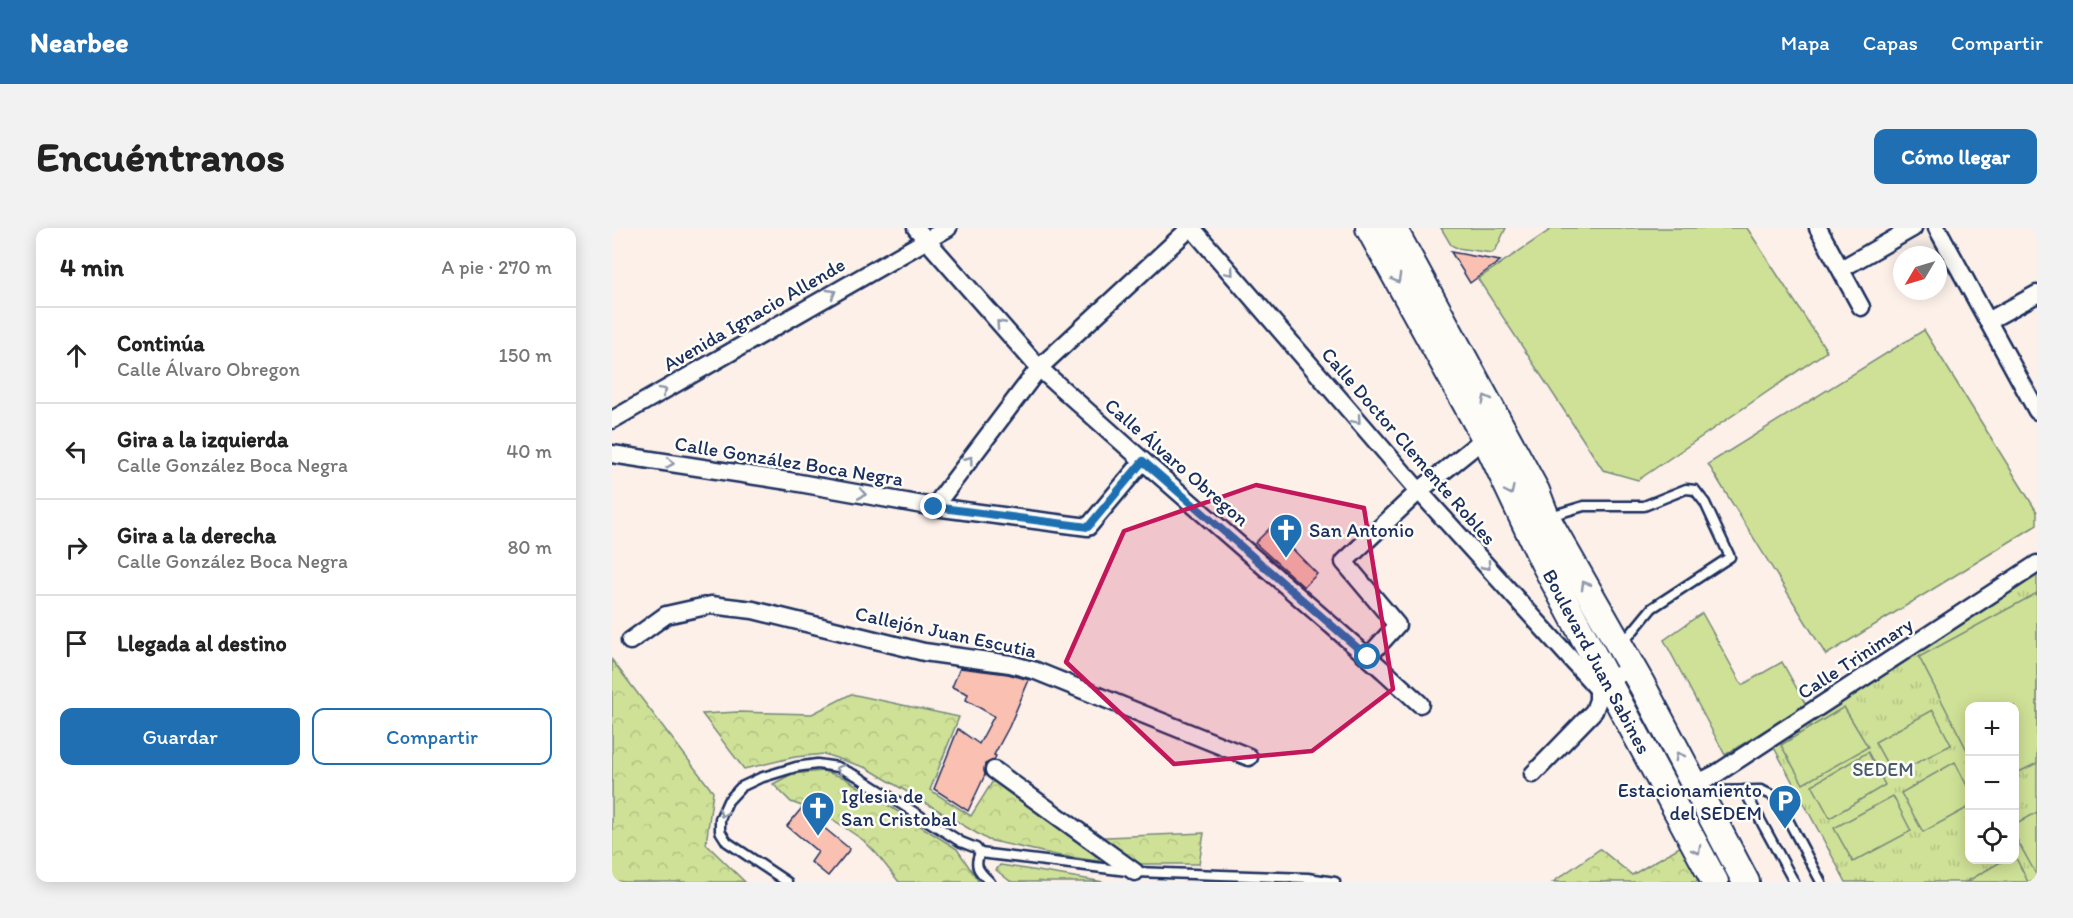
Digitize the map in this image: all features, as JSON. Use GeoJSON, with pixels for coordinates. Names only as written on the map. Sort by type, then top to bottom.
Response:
{"type":"FeatureCollection","features":[{"type":"Feature","properties":{"kind":"main road","name":"Boulevard Juan Sabines"},"geometry":{"type":"LineString","coordinates":[[1369,228],[1485,438],[1602,685],[1715,882]]}},
{"type":"Feature","properties":{"kind":"main road","name":"Boulevard Juan Sabines"},"geometry":{"type":"LineString","coordinates":[[1393,228],[1536,491],[1546,517],[1620,647],[1746,882]]}},
{"type":"Feature","properties":{"kind":"street","name":"Avenida Ignacio Allende"},"geometry":{"type":"LineString","coordinates":[[612,420],[921,234],[948,228]]}},
{"type":"Feature","properties":{"kind":"street"},"geometry":{"type":"LineString","coordinates":[[934,507],[1039,368],[1191,228]]}},
{"type":"Feature","properties":{"kind":"street","name":"Calle Doctor Clemente Robles"},"geometry":{"type":"LineString","coordinates":[[1191,228],[1419,491],[1602,685]]}},
{"type":"Feature","properties":{"kind":"street"},"geometry":{"type":"LineString","coordinates":[[1818,228],[1861,307]]}},
{"type":"Feature","properties":{"kind":"street"},"geometry":{"type":"LineString","coordinates":[[1841,269],[1913,228]]}},
{"type":"Feature","properties":{"kind":"street"},"geometry":{"type":"LineString","coordinates":[[1937,228],[2037,411]]}},
{"type":"Feature","properties":{"kind":"street","name":"Calle Álvaro Obregon"},"geometry":{"type":"LineString","coordinates":[[921,234],[1039,368],[1420,704]]}},
{"type":"Feature","properties":{"kind":"street"},"geometry":{"type":"LineString","coordinates":[[1988,321],[2037,294]]}},
{"type":"Feature","properties":{"kind":"street"},"geometry":{"type":"LineString","coordinates":[[1368,657],[1397,625],[1344,562],[1419,491],[1485,438]]}},
{"type":"Feature","properties":{"kind":"street","name":"Calle González Boca Negra"},"geometry":{"type":"LineString","coordinates":[[612,454],[788,481],[934,507],[1088,527],[1143,461]]}},
{"type":"Feature","properties":{"kind":"street","name":"Calle Trinimary"},"geometry":{"type":"LineString","coordinates":[[1697,791],[1716,774],[2037,564]]}},
{"type":"Feature","properties":{"kind":"street","name":"Callejón Juan Escutia"},"geometry":{"type":"LineString","coordinates":[[630,641],[666,615],[711,605],[753,610],[924,652],[1010,664],[1051,676],[1249,757]]}},
{"type":"Feature","properties":{"kind":"street"},"geometry":{"type":"LineString","coordinates":[[1533,774],[1594,711],[1602,685],[1632,669]]}},
{"type":"Feature","properties":{"kind":"street"},"geometry":{"type":"LineString","coordinates":[[994,770],[1135,872]]}},
{"type":"Feature","properties":{"kind":"lane"},"geometry":{"type":"LineString","coordinates":[[1546,517],[1584,506],[1644,506],[1686,489],[1695,490],[1705,503],[1730,557],[1652,608],[1620,647]]}},
{"type":"Feature","properties":{"kind":"lane"},"geometry":{"type":"LineString","coordinates":[[787,882],[727,842],[720,831],[720,819],[728,801],[741,787],[760,778],[796,767],[817,764],[838,766],[857,776],[961,842],[976,848],[980,853],[1135,872],[1308,878],[1335,882]]}},
{"type":"Feature","properties":{"kind":"lane"},"geometry":{"type":"LineString","coordinates":[[1744,790],[1794,882]]}},
{"type":"Feature","properties":{"kind":"lane"},"geometry":{"type":"LineString","coordinates":[[1697,791],[1761,790],[1776,798],[1821,882]]}},
{"type":"Feature","properties":{"kind":"lane"},"geometry":{"type":"LineString","coordinates":[[980,853],[976,861],[978,868],[990,882]]}},
{"type":"Feature","properties":{"kind":"highlighted area"},"geometry":{"type":"Polygon","coordinates":[[[1256,485],[1364,508],[1393,689],[1312,751],[1174,764],[1066,662],[1124,531],[1256,485]]]}},
{"type":"Feature","properties":{"kind":"green space"},"geometry":{"type":"Polygon","coordinates":[[[1441,228],[1506,228],[1492,253],[1457,248],[1451,245],[1441,228]]]}},
{"type":"Feature","properties":{"kind":"green space"},"geometry":{"type":"Polygon","coordinates":[[[1553,228],[1747,228],[1827,351],[1638,480],[1603,470],[1478,279],[1553,228]]]}},
{"type":"Feature","properties":{"kind":"green space"},"geometry":{"type":"Polygon","coordinates":[[[1924,330],[2037,512],[2037,525],[1826,655],[1708,464],[1924,330]]]}},
{"type":"Feature","properties":{"kind":"green space","name":"SEDEM"},"geometry":{"type":"Polygon","coordinates":[[[2037,567],[2037,882],[1846,882],[1770,740],[2037,567]]]}},
{"type":"Feature","properties":{"kind":"green space"},"geometry":{"type":"Polygon","coordinates":[[[2037,593],[2037,763],[2019,772],[2019,702],[1965,702],[1965,746],[1919,657],[2037,593]]]}},
{"type":"Feature","properties":{"kind":"green space"},"geometry":{"type":"Polygon","coordinates":[[[1702,613],[1742,685],[1782,662],[1806,705],[1725,755],[1664,640],[1702,613]]]}},
{"type":"Feature","properties":{"kind":"green space"},"geometry":{"type":"Polygon","coordinates":[[[612,660],[713,792],[706,844],[745,882],[612,882],[612,660]]]}},
{"type":"Feature","properties":{"kind":"green space"},"geometry":{"type":"Polygon","coordinates":[[[851,694],[959,717],[930,790],[971,816],[996,776],[1082,838],[1204,833],[1199,864],[1119,864],[1056,855],[988,840],[867,768],[824,754],[795,757],[744,769],[702,714],[738,712],[812,714],[851,694]]]}},
{"type":"Feature","properties":{"kind":"green space"},"geometry":{"type":"Polygon","coordinates":[[[1844,707],[1868,747],[1803,784],[1781,745],[1844,707]]]}},
{"type":"Feature","properties":{"kind":"green space"},"geometry":{"type":"Polygon","coordinates":[[[1933,710],[1951,745],[1893,775],[1875,742],[1933,710]]]}},
{"type":"Feature","properties":{"kind":"green space"},"geometry":{"type":"Polygon","coordinates":[[[1868,752],[1885,785],[1830,818],[1812,785],[1868,752]]]}},
{"type":"Feature","properties":{"kind":"green space"},"geometry":{"type":"Polygon","coordinates":[[[1955,762],[1965,782],[1965,809],[1923,832],[1901,793],[1955,762]]]}},
{"type":"Feature","properties":{"kind":"green space"},"geometry":{"type":"Polygon","coordinates":[[[823,771],[845,778],[957,849],[979,882],[899,882],[863,840],[826,815],[791,802],[773,784],[792,774],[823,771]]]}},
{"type":"Feature","properties":{"kind":"green space"},"geometry":{"type":"Polygon","coordinates":[[[1893,796],[1911,831],[1853,862],[1834,828],[1893,796]]]}},
{"type":"Feature","properties":{"kind":"green space"},"geometry":{"type":"Polygon","coordinates":[[[2037,812],[2037,876],[2019,843],[2019,823],[2037,812]]]}},
{"type":"Feature","properties":{"kind":"green space"},"geometry":{"type":"Polygon","coordinates":[[[1693,839],[1716,882],[1553,882],[1600,849],[1632,875],[1693,839]]]}},
{"type":"Feature","properties":{"kind":"green space"},"geometry":{"type":"Polygon","coordinates":[[[1997,864],[2019,864],[2028,882],[1966,882],[1997,864]]]}},
{"type":"Feature","properties":{"kind":"green space"},"geometry":{"type":"Polygon","coordinates":[[[1000,865],[1104,882],[1011,882],[996,870],[1000,865]]]}},
{"type":"Feature","properties":{"kind":"building"},"geometry":{"type":"Polygon","coordinates":[[[1451,252],[1500,261],[1470,283],[1451,252]]]}},
{"type":"Feature","properties":{"kind":"building","name":"San Antonio"},"geometry":{"type":"Polygon","coordinates":[[[1271,527],[1317,574],[1304,587],[1255,543],[1271,527]]]}},
{"type":"Feature","properties":{"kind":"building"},"geometry":{"type":"Polygon","coordinates":[[[960,668],[1008,674],[1029,680],[994,755],[996,756],[994,760],[985,764],[985,775],[968,811],[934,789],[958,729],[979,744],[994,716],[966,700],[968,694],[952,687],[960,668]]]}},
{"type":"Feature","properties":{"kind":"building","name":"Iglesia de San Cristobal"},"geometry":{"type":"Polygon","coordinates":[[[801,809],[850,849],[828,876],[811,862],[818,852],[787,826],[801,809]]]}},
{"type":"Feature","properties":{"kind":"place","name":"San Antonio"},"geometry":{"type":"Point","coordinates":[1286,559]}},
{"type":"Feature","properties":{"kind":"place","name":"Estacionamiento del SEDEM"},"geometry":{"type":"Point","coordinates":[1785,830]}},
{"type":"Feature","properties":{"kind":"place","name":"Iglesia de San Cristobal"},"geometry":{"type":"Point","coordinates":[818,837]}},
{"type":"Feature","properties":{"kind":"route"},"geometry":{"type":"LineString","coordinates":[[934,507],[1088,527],[1143,461],[1368,657]]}}]}
